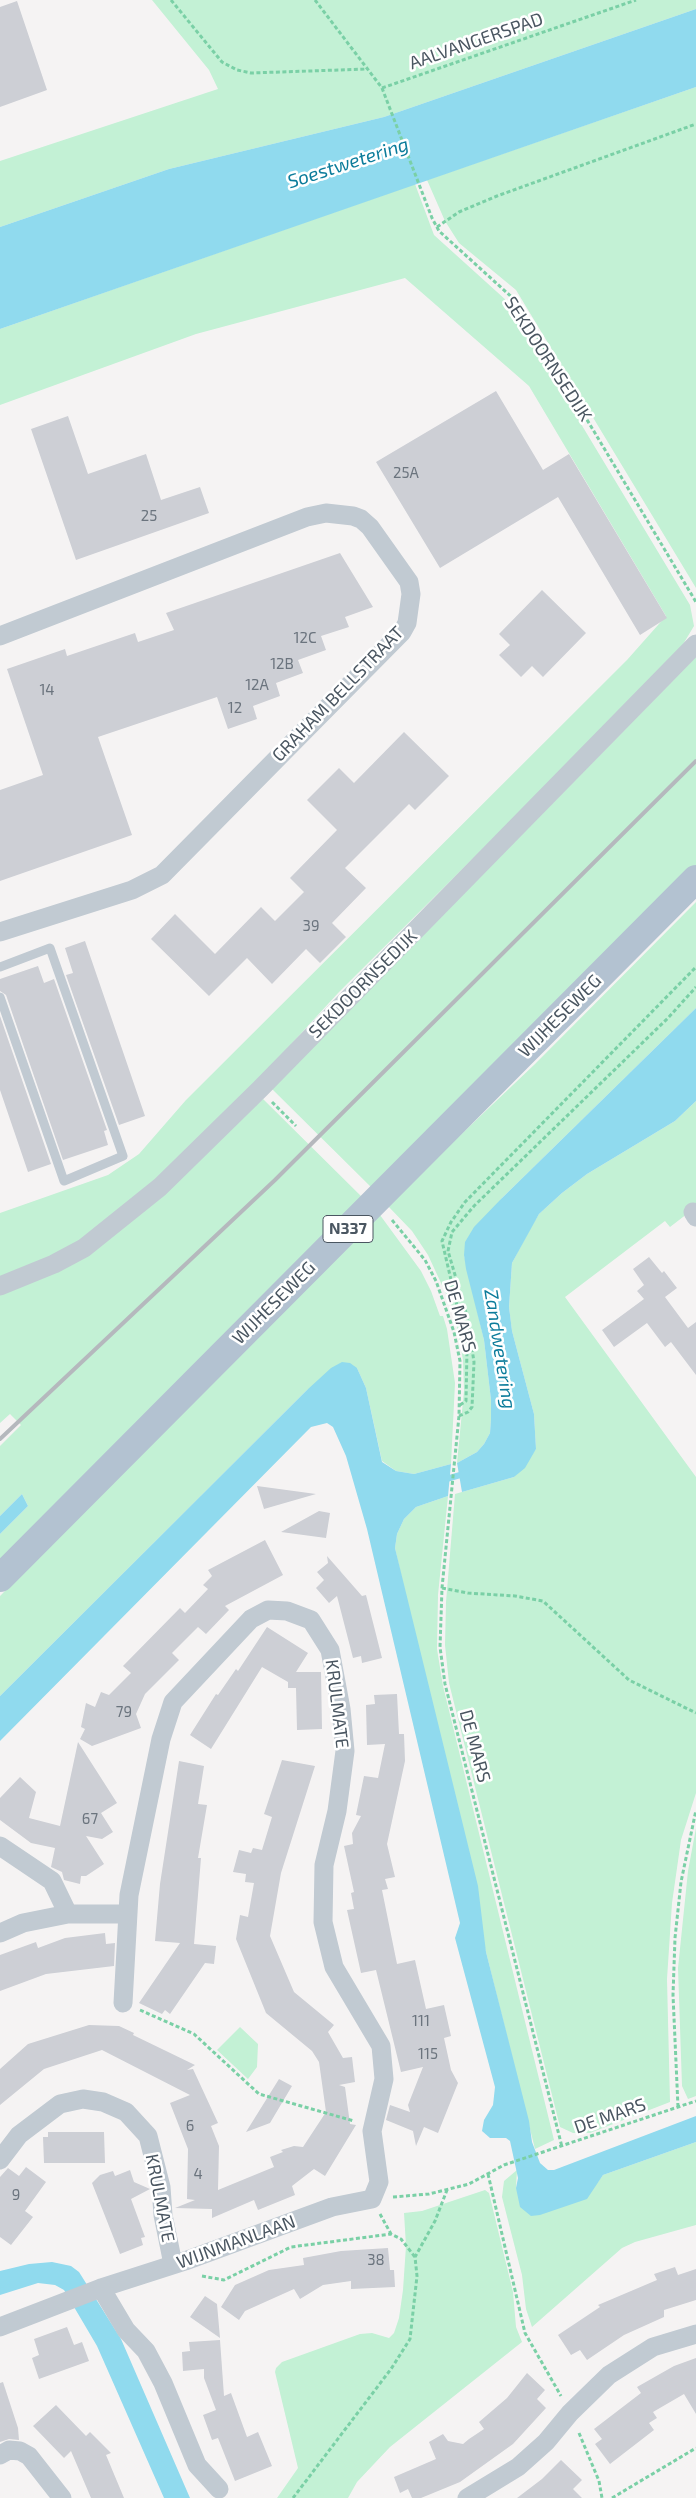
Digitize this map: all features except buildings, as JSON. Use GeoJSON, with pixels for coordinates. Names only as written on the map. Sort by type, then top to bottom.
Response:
{"type":"FeatureCollection","features":[{"type":"Feature","properties":{"kind":"main road","name":"WIJHESEWEG"},"geometry":{"type":"LineString","coordinates":[[0,1578],[696,879]]}},
{"type":"Feature","properties":{"kind":"street","name":"GRAHAM BELLSTRAAT"},"geometry":{"type":"LineString","coordinates":[[0,636],[307,517],[326,513],[353,516],[361,519],[370,527],[409,582],[411,594],[407,623],[402,632],[162,875],[132,890],[0,932]]}},
{"type":"Feature","properties":{"kind":"street","name":"SEKDOORNSEDIJK"},"geometry":{"type":"LineString","coordinates":[[0,1286],[54,1264],[99,1237],[160,1187],[260,1089],[696,644]]}},
{"type":"Feature","properties":{"kind":"street","name":"KRULMATE"},"geometry":{"type":"LineString","coordinates":[[123,2003],[129,1895],[161,1739],[173,1702],[251,1619],[268,1610],[287,1611],[311,1620],[330,1650],[341,1709],[345,1751],[337,1811],[324,1865],[323,1922],[334,1967],[381,2046],[384,2080],[373,2127],[379,2182],[372,2199]]}},
{"type":"Feature","properties":{"kind":"street"},"geometry":{"type":"LineString","coordinates":[[0,1846],[52,1881],[68,1914]]}},
{"type":"Feature","properties":{"kind":"street"},"geometry":{"type":"LineString","coordinates":[[0,1933],[23,1923],[68,1914],[127,1914]]}},
{"type":"Feature","properties":{"kind":"street","name":"KRULMATE"},"geometry":{"type":"LineString","coordinates":[[0,2160],[19,2135],[60,2104],[83,2099],[103,2102],[126,2112],[148,2136],[161,2187],[163,2215],[179,2262]]}},
{"type":"Feature","properties":{"kind":"street","name":"WIJNMANLAAN"},"geometry":{"type":"LineString","coordinates":[[0,2327],[99,2289],[332,2207],[372,2199]]}},
{"type":"Feature","properties":{"kind":"street"},"geometry":{"type":"LineString","coordinates":[[99,2289],[126,2330],[146,2351],[163,2383],[197,2465],[219,2489]]}},
{"type":"Feature","properties":{"kind":"street"},"geometry":{"type":"LineString","coordinates":[[467,2498],[518,2467],[546,2442],[570,2413],[610,2376],[629,2362],[654,2347],[696,2334]]}},
{"type":"Feature","properties":{"kind":"street"},"geometry":{"type":"LineString","coordinates":[[0,2454],[9,2450],[20,2451],[29,2456],[62,2498]]}},
{"type":"Feature","properties":{"kind":"lane"},"geometry":{"type":"LineString","coordinates":[[0,967],[50,948],[123,1156],[64,1181],[0,997]]}},
{"type":"Feature","properties":{"kind":"path"},"geometry":{"type":"LineString","coordinates":[[171,0],[222,62],[237,70],[251,73],[369,69]]}},
{"type":"Feature","properties":{"kind":"path","name":"SEKDOORNSEDIJK"},"geometry":{"type":"LineString","coordinates":[[315,0],[382,88],[421,191],[437,227],[516,301],[696,602]]}},
{"type":"Feature","properties":{"kind":"path","name":"AALVANGERSPAD"},"geometry":{"type":"LineString","coordinates":[[382,88],[636,0]]}},
{"type":"Feature","properties":{"kind":"path"},"geometry":{"type":"LineString","coordinates":[[437,227],[459,212],[497,196],[696,124]]}},
{"type":"Feature","properties":{"kind":"path"},"geometry":{"type":"LineString","coordinates":[[459,1405],[466,1402],[467,1349],[442,1241],[451,1222],[465,1202],[696,967]]}},
{"type":"Feature","properties":{"kind":"path"},"geometry":{"type":"LineString","coordinates":[[459,1416],[468,1412],[472,1407],[474,1362],[467,1316],[448,1251],[452,1232],[474,1206],[668,1018],[696,988]]}},
{"type":"Feature","properties":{"kind":"path"},"geometry":{"type":"LineString","coordinates":[[260,1089],[296,1126]]}},
{"type":"Feature","properties":{"kind":"path","name":"DE MARS"},"geometry":{"type":"LineString","coordinates":[[392,1220],[425,1260],[446,1307],[460,1361],[459,1416],[442,1588],[440,1647],[445,1684],[562,2147],[696,2101]]}},
{"type":"Feature","properties":{"kind":"path"},"geometry":{"type":"LineString","coordinates":[[442,1588],[468,1593],[515,1596],[542,1601],[629,1680],[696,1713]]}},
{"type":"Feature","properties":{"kind":"path"},"geometry":{"type":"LineString","coordinates":[[678,2107],[673,1995],[675,1938],[681,1882],[696,1810]]}},
{"type":"Feature","properties":{"kind":"path"},"geometry":{"type":"LineString","coordinates":[[123,2003],[194,2034],[260,2094],[373,2127]]}},
{"type":"Feature","properties":{"kind":"path"},"geometry":{"type":"LineString","coordinates":[[372,2199],[429,2194],[469,2184],[504,2165],[562,2147]]}},
{"type":"Feature","properties":{"kind":"path"},"geometry":{"type":"LineString","coordinates":[[488,2174],[525,2334],[570,2413],[591,2458],[599,2481],[602,2498]]}},
{"type":"Feature","properties":{"kind":"path"},"geometry":{"type":"LineString","coordinates":[[415,2257],[434,2221],[447,2190]]}},
{"type":"Feature","properties":{"kind":"path"},"geometry":{"type":"LineString","coordinates":[[179,2262],[204,2278],[224,2280],[291,2247],[391,2234],[401,2239],[415,2257],[417,2276],[410,2339],[391,2369],[292,2498]]}},
{"type":"Feature","properties":{"kind":"path"},"geometry":{"type":"LineString","coordinates":[[612,2498],[696,2448]]}},
{"type":"Feature","properties":{"kind":"green space"},"geometry":{"type":"Polygon","coordinates":[[[152,0],[696,0],[696,9],[384,117],[169,169],[0,227],[0,161],[218,89],[209,70],[152,0]]]}},
{"type":"Feature","properties":{"kind":"green space"},"geometry":{"type":"Polygon","coordinates":[[[696,87],[696,588],[516,290],[459,243],[445,221],[427,180],[696,87]]]}},
{"type":"Feature","properties":{"kind":"green space"},"geometry":{"type":"Polygon","coordinates":[[[415,184],[434,235],[507,301],[690,605],[694,626],[682,646],[640,692],[339,992],[251,1088],[127,1210],[53,1258],[0,1278],[0,1213],[108,1175],[139,1154],[186,1100],[627,660],[666,616],[529,386],[405,278],[196,334],[0,405],[0,329],[415,184]]]}},
{"type":"Feature","properties":{"kind":"green space"},"geometry":{"type":"Polygon","coordinates":[[[696,657],[696,873],[375,1191],[272,1089],[696,657]]]}},
{"type":"Feature","properties":{"kind":"green space"},"geometry":{"type":"Polygon","coordinates":[[[696,902],[696,1008],[502,1198],[464,1255],[484,1340],[491,1400],[491,1419],[490,1433],[484,1444],[477,1452],[457,1463],[464,1391],[463,1360],[454,1311],[428,1255],[412,1231],[387,1205],[535,1064],[696,902]]]}},
{"type":"Feature","properties":{"kind":"green space"},"geometry":{"type":"Polygon","coordinates":[[[263,1099],[365,1200],[0,1566],[0,1534],[28,1506],[22,1494],[0,1516],[0,1446],[21,1425],[10,1414],[0,1423],[0,1291],[125,1220],[263,1099]]]}},
{"type":"Feature","properties":{"kind":"green space"},"geometry":{"type":"Polygon","coordinates":[[[696,1101],[696,1207],[670,1227],[665,1221],[565,1297],[696,1477],[696,1793],[681,1840],[672,1903],[667,1979],[670,2102],[590,2133],[573,2133],[560,2127],[449,1683],[445,1645],[446,1602],[455,1494],[514,1477],[536,1449],[534,1414],[512,1331],[509,1307],[512,1263],[531,1227],[539,1214],[562,1193],[587,1174],[675,1121],[696,1101]]]}},
{"type":"Feature","properties":{"kind":"green space"},"geometry":{"type":"Polygon","coordinates":[[[380,1215],[421,1271],[440,1316],[443,1316],[447,1329],[455,1383],[451,1464],[414,1474],[396,1471],[382,1461],[366,1388],[357,1368],[307,1390],[0,1696],[0,1596],[380,1215]]]}},
{"type":"Feature","properties":{"kind":"green space"},"geometry":{"type":"Polygon","coordinates":[[[448,1496],[438,1595],[437,1649],[443,1686],[554,2140],[535,2149],[486,1952],[395,1548],[397,1534],[404,1519],[416,1507],[448,1496]]]}},
{"type":"Feature","properties":{"kind":"green space"},"geometry":{"type":"Polygon","coordinates":[[[696,1828],[696,2096],[688,2099],[682,2086],[678,1968],[688,1871],[696,1828]]]}},
{"type":"Feature","properties":{"kind":"green space"},"geometry":{"type":"Polygon","coordinates":[[[240,2027],[258,2044],[257,2067],[248,2079],[217,2050],[240,2027]]]}},
{"type":"Feature","properties":{"kind":"green space"},"geometry":{"type":"Polygon","coordinates":[[[696,2142],[696,2225],[635,2242],[622,2248],[532,2327],[526,2309],[522,2275],[502,2197],[504,2181],[517,2170],[516,2188],[598,2182],[603,2175],[696,2142]]]}},
{"type":"Feature","properties":{"kind":"green space"},"geometry":{"type":"Polygon","coordinates":[[[485,2190],[489,2193],[513,2292],[516,2327],[522,2342],[390,2447],[357,2482],[348,2498],[277,2498],[298,2468],[275,2372],[276,2368],[282,2362],[360,2334],[372,2333],[389,2338],[394,2333],[399,2318],[403,2290],[406,2246],[404,2213],[422,2211],[485,2190]]]}},
{"type":"Feature","properties":{"kind":"water","name":"Soestwetering"},"geometry":{"type":"Polygon","coordinates":[[[696,9],[696,87],[0,329],[0,227],[169,169],[384,117],[696,9]]]}},
{"type":"Feature","properties":{"kind":"water"},"geometry":{"type":"Polygon","coordinates":[[[696,1008],[696,1101],[675,1121],[587,1174],[562,1193],[539,1214],[512,1263],[509,1307],[512,1331],[534,1414],[536,1449],[525,1468],[514,1477],[462,1492],[457,1463],[477,1452],[484,1444],[490,1433],[491,1419],[491,1400],[484,1340],[466,1269],[465,1242],[474,1227],[502,1198],[696,1008]]]}},
{"type":"Feature","properties":{"kind":"water"},"geometry":{"type":"Polygon","coordinates":[[[342,1362],[350,1363],[357,1368],[366,1388],[382,1462],[396,1471],[414,1474],[451,1464],[448,1496],[416,1507],[404,1519],[397,1534],[395,1548],[478,1886],[486,1952],[529,2121],[532,2142],[540,2163],[548,2170],[554,2170],[696,2116],[696,2142],[603,2175],[587,2199],[540,2215],[531,2216],[520,2207],[516,2188],[518,2178],[510,2141],[506,2138],[490,2138],[482,2131],[484,2120],[493,2105],[495,2087],[455,1938],[460,1923],[367,1529],[346,1456],[333,1427],[327,1423],[311,1427],[0,1741],[0,1696],[307,1390],[331,1368],[342,1362]]]}},
{"type":"Feature","properties":{"kind":"water"},"geometry":{"type":"Polygon","coordinates":[[[22,1494],[28,1506],[0,1534],[0,1516],[22,1494]]]}},
{"type":"Feature","properties":{"kind":"water"},"geometry":{"type":"Polygon","coordinates":[[[52,2262],[71,2266],[79,2272],[121,2339],[190,2498],[164,2498],[97,2346],[64,2290],[55,2285],[38,2283],[0,2295],[0,2271],[29,2264],[52,2262]]]}},
{"type":"Feature","properties":{"kind":"waterway","name":"Zandwetering"},"geometry":{"type":"LineString","coordinates":[[443,1480],[467,1473]]}},
{"type":"Feature","properties":{"kind":"railway"},"geometry":{"type":"LineString","coordinates":[[0,1439],[275,1180],[696,761]]}}]}
